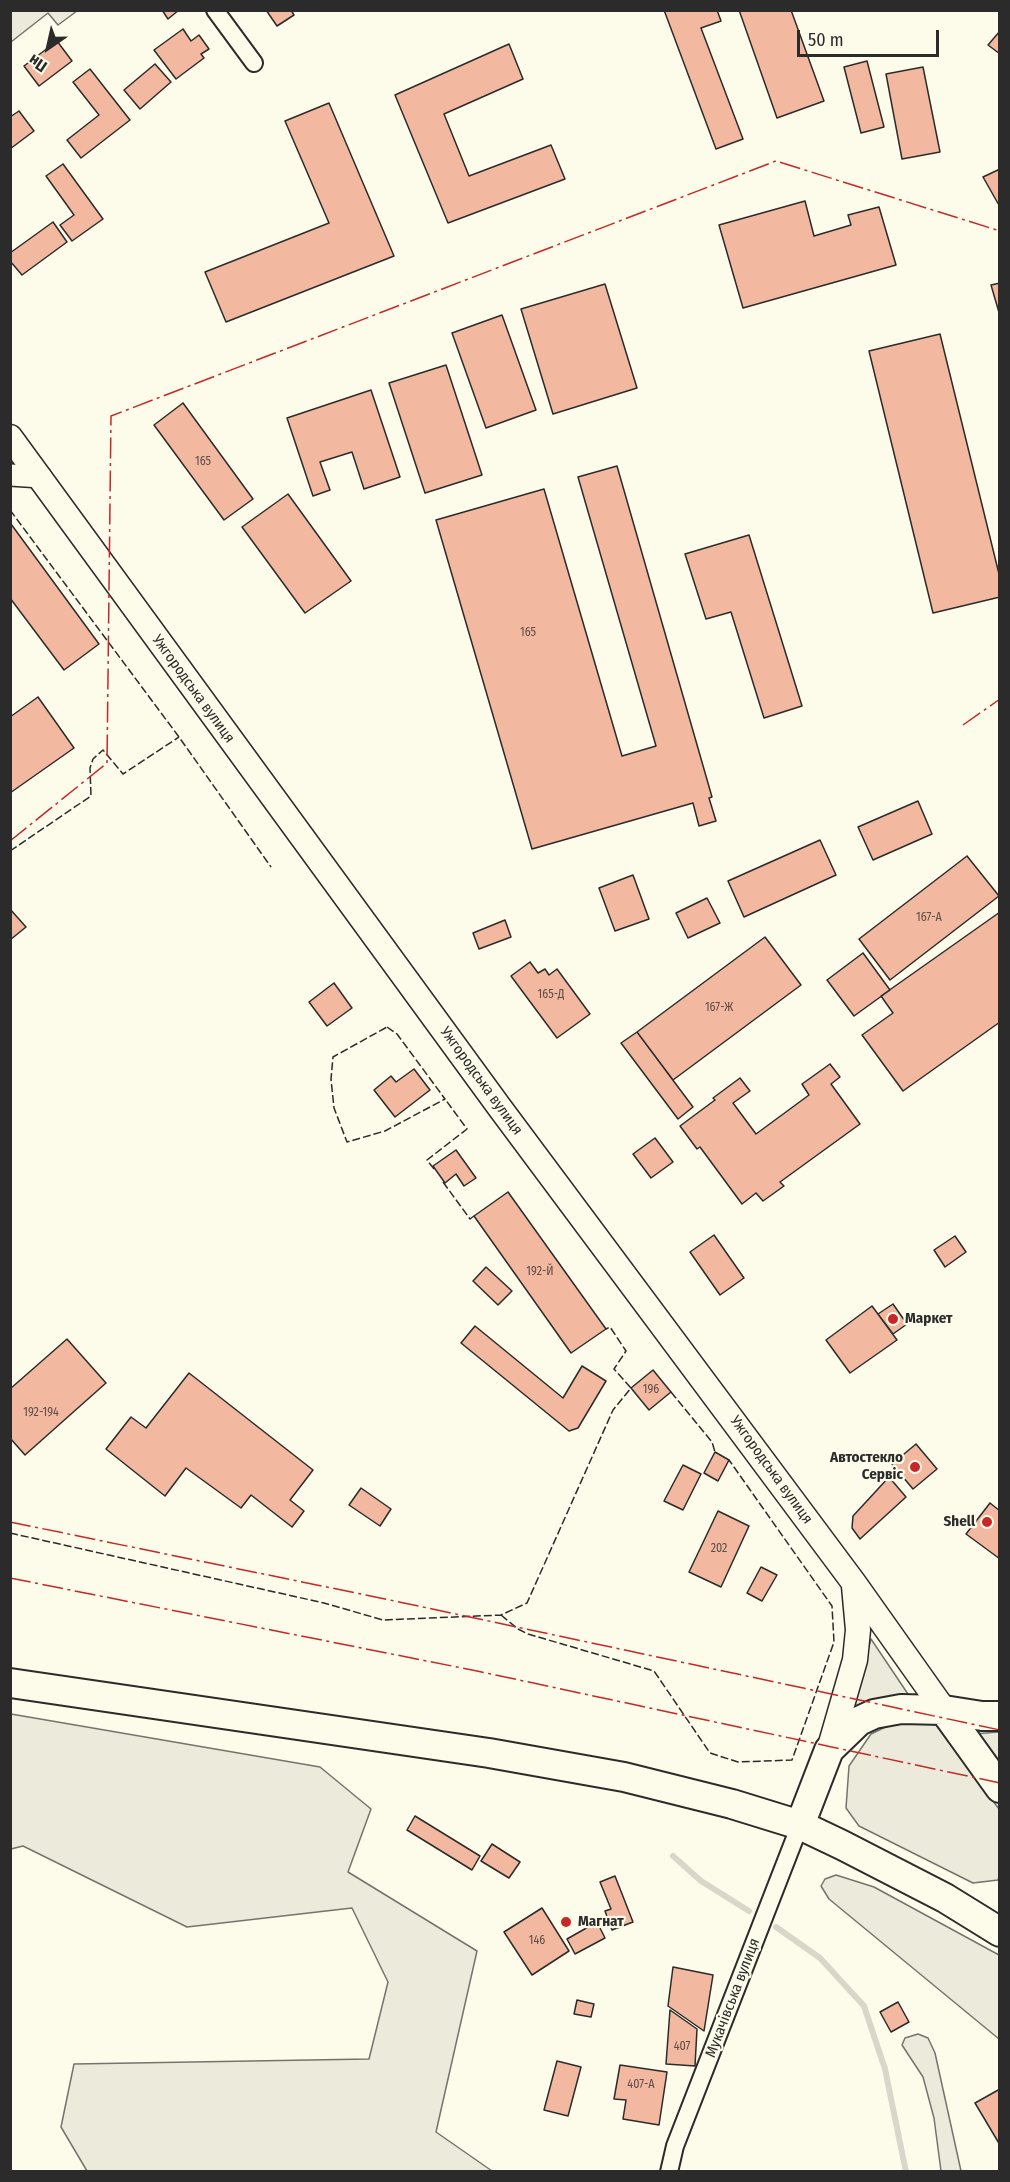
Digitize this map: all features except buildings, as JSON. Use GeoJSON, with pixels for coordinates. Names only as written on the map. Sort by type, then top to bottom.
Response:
{"type":"FeatureCollection","features":[{"type":"Feature","properties":{"kind":"highway"},"geometry":{"type":"LineString","coordinates":[[10,1683],[500,1755],[624,1777],[738,1806],[800,1825],[894,1870],[999,1932]]}},
{"type":"Feature","properties":{"kind":"highway"},"geometry":{"type":"LineString","coordinates":[[800,1825],[829,1750],[859,1721],[874,1713],[901,1709],[944,1710],[982,1716],[999,1716]]}},
{"type":"Feature","properties":{"kind":"highway"},"geometry":{"type":"LineString","coordinates":[[944,1710],[999,1788]]}},
{"type":"Feature","properties":{"kind":"highway"},"geometry":{"type":"LineString","coordinates":[[970,1913],[999,1905]]}},
{"type":"Feature","properties":{"kind":"main road","name":"Ужгородська вулиця"},"geometry":{"type":"LineString","coordinates":[[10,437],[480,1081],[854,1583]]}},
{"type":"Feature","properties":{"kind":"main road"},"geometry":{"type":"LineString","coordinates":[[854,1583],[944,1710]]}},
{"type":"Feature","properties":{"kind":"main road"},"geometry":{"type":"LineString","coordinates":[[829,1750],[855,1659],[858,1630],[854,1583]]}},
{"type":"Feature","properties":{"kind":"street"},"geometry":{"type":"LineString","coordinates":[[216,10],[254,63]]}},
{"type":"Feature","properties":{"kind":"street"},"geometry":{"type":"LineString","coordinates":[[10,475],[41,477]]}},
{"type":"Feature","properties":{"kind":"street","name":"Мукачівська вулиця"},"geometry":{"type":"LineString","coordinates":[[669,2172],[675,2146],[800,1825]]}},
{"type":"Feature","properties":{"kind":"shaded area"},"geometry":{"type":"Polygon","coordinates":[[[10,11],[77,11],[58,25],[48,13],[11,42],[10,11]]]}},
{"type":"Feature","properties":{"kind":"shaded area"},"geometry":{"type":"Polygon","coordinates":[[[871,1639],[914,1703],[850,1716],[871,1639]]]}},
{"type":"Feature","properties":{"kind":"shaded area"},"geometry":{"type":"Polygon","coordinates":[[[11,1714],[320,1767],[371,1809],[348,1872],[477,1951],[436,2132],[492,2171],[87,2171],[61,2127],[74,2064],[369,2059],[388,1982],[352,1908],[187,1927],[23,1846],[11,1849],[11,1714]]]}},
{"type":"Feature","properties":{"kind":"shaded area"},"geometry":{"type":"Polygon","coordinates":[[[900,1720],[936,1725],[999,1809],[998,1880],[973,1883],[859,1826],[846,1808],[849,1766],[871,1734],[900,1720]]]}},
{"type":"Feature","properties":{"kind":"shaded area"},"geometry":{"type":"Polygon","coordinates":[[[999,1732],[999,1768],[973,1734],[999,1732]]]}},
{"type":"Feature","properties":{"kind":"shaded area"},"geometry":{"type":"Polygon","coordinates":[[[836,1875],[874,1887],[999,1955],[999,2039],[829,1899],[821,1886],[825,1879],[836,1875]]]}},
{"type":"Feature","properties":{"kind":"shaded area"},"geometry":{"type":"Polygon","coordinates":[[[918,2034],[928,2038],[935,2053],[961,2171],[941,2171],[934,2118],[923,2077],[902,2045],[905,2038],[918,2034]]]}},
{"type":"Feature","properties":{"kind":"waterway"},"geometry":{"type":"LineString","coordinates":[[673,1856],[701,1881],[749,1911]]}},
{"type":"Feature","properties":{"kind":"waterway"},"geometry":{"type":"LineString","coordinates":[[776,1927],[820,1958],[864,2006],[885,2069],[906,2172]]}},
{"type":"Feature","properties":{"kind":"fence"},"geometry":{"type":"LineString","coordinates":[[10,510],[179,737],[271,867]]}},
{"type":"Feature","properties":{"kind":"fence"},"geometry":{"type":"LineString","coordinates":[[10,851],[91,796],[90,768],[93,759],[103,750],[123,774],[179,737]]}},
{"type":"Feature","properties":{"kind":"fence"},"geometry":{"type":"LineString","coordinates":[[387,1027],[397,1034],[445,1099],[385,1131],[347,1142],[334,1108],[331,1079],[333,1057],[387,1027]]}},
{"type":"Feature","properties":{"kind":"fence"},"geometry":{"type":"LineString","coordinates":[[434,1169],[427,1160],[467,1129],[445,1099]]}},
{"type":"Feature","properties":{"kind":"fence"},"geometry":{"type":"LineString","coordinates":[[443,1182],[470,1219],[474,1216]]}},
{"type":"Feature","properties":{"kind":"fence"},"geometry":{"type":"LineString","coordinates":[[10,1533],[324,1603],[383,1620],[501,1615],[527,1603],[613,1410],[631,1388],[614,1369],[626,1351],[610,1327],[606,1329]]}},
{"type":"Feature","properties":{"kind":"fence"},"geometry":{"type":"LineString","coordinates":[[671,1392],[712,1442],[715,1452]]}},
{"type":"Feature","properties":{"kind":"fence"},"geometry":{"type":"LineString","coordinates":[[501,1615],[528,1634],[654,1671],[710,1753],[738,1762],[792,1760],[834,1642],[832,1606],[729,1460]]}},
{"type":"Feature","properties":{"kind":"power"},"geometry":{"type":"LineString","coordinates":[[10,841],[107,763],[111,416],[776,161],[1000,231]]}},
{"type":"Feature","properties":{"kind":"power"},"geometry":{"type":"LineString","coordinates":[[963,725],[1000,699]]}},
{"type":"Feature","properties":{"kind":"power"},"geometry":{"type":"LineString","coordinates":[[10,1522],[1000,1730]]}},
{"type":"Feature","properties":{"kind":"power"},"geometry":{"type":"LineString","coordinates":[[10,1578],[477,1671],[1000,1783]]}},
{"type":"Feature","properties":{"kind":"place","name":"Маркет"},"geometry":{"type":"Point","coordinates":[893,1319]}},
{"type":"Feature","properties":{"kind":"place","name":"Автостекло Сервіс"},"geometry":{"type":"Point","coordinates":[915,1467]}},
{"type":"Feature","properties":{"kind":"place","name":"Shell"},"geometry":{"type":"Point","coordinates":[987,1522]}},
{"type":"Feature","properties":{"kind":"place","name":"Магнат"},"geometry":{"type":"Point","coordinates":[566,1922]}}]}
